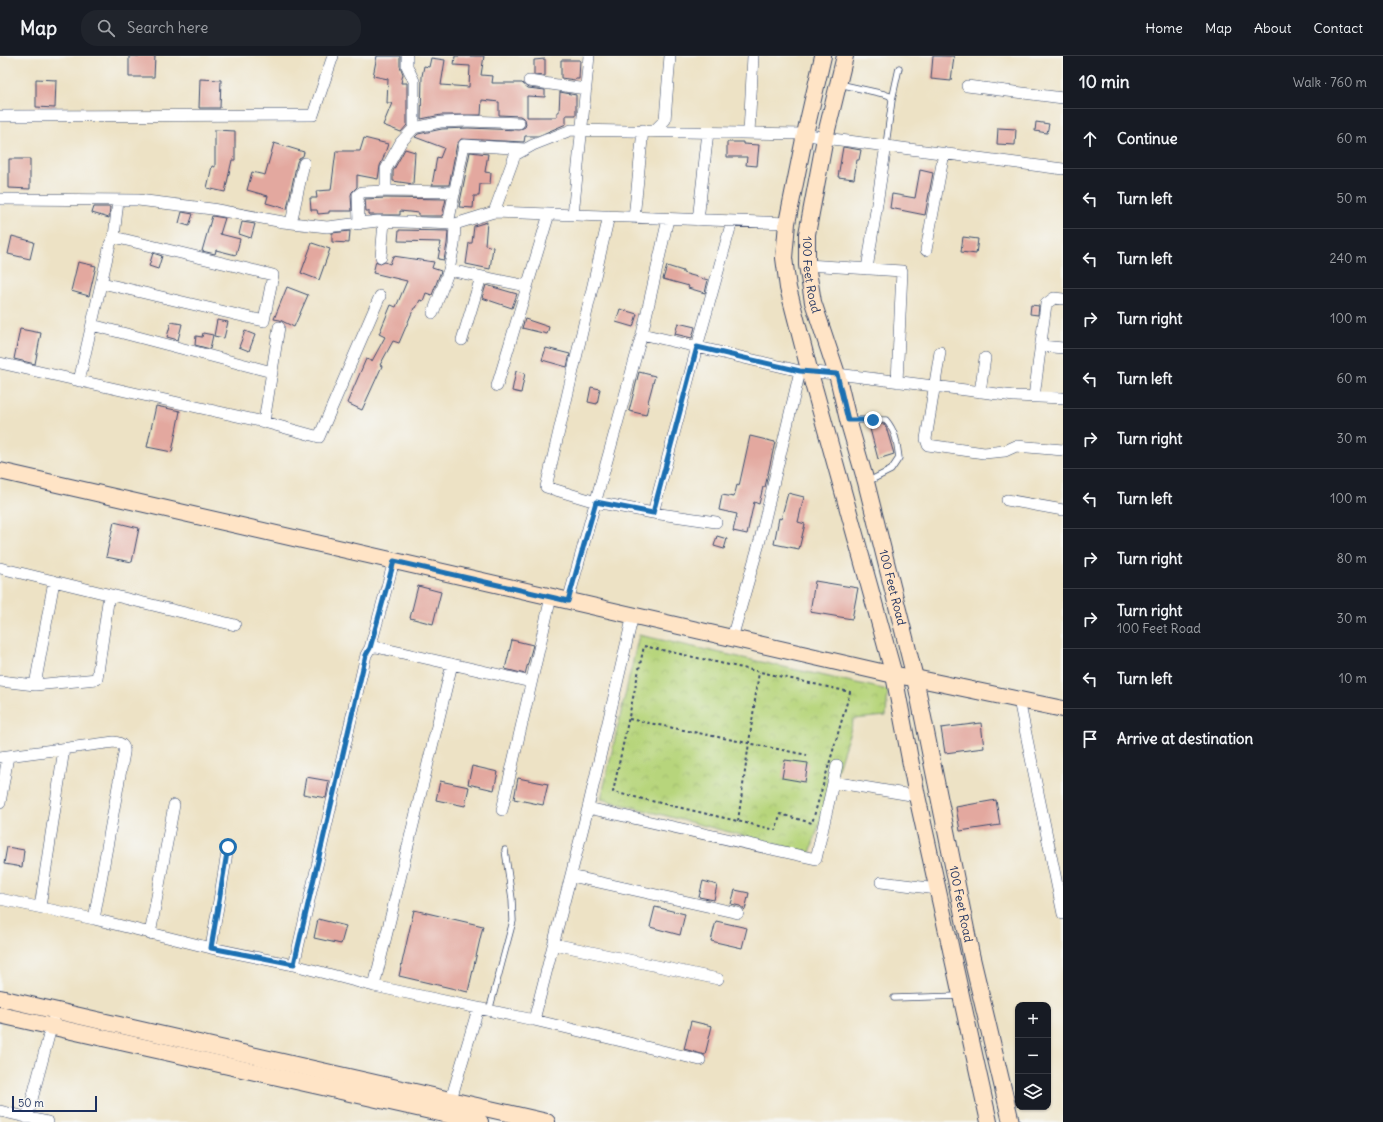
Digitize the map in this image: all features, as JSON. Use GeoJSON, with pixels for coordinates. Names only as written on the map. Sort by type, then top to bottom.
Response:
{"type":"FeatureCollection","features":[{"type":"Feature","properties":{"kind":"main road","name":"100 Feet Road"},"geometry":{"type":"LineString","coordinates":[[823,56],[787,223],[784,258],[788,288],[805,372],[826,430],[894,675],[917,796],[989,1122]]}},
{"type":"Feature","properties":{"kind":"main road","name":"100 Feet Road"},"geometry":{"type":"LineString","coordinates":[[845,56],[825,138],[807,234],[807,265],[813,302],[837,374],[848,420],[866,482],[915,678],[971,954],[1011,1122]]}},
{"type":"Feature","properties":{"kind":"main road"},"geometry":{"type":"LineString","coordinates":[[0,471],[894,675],[915,678],[1063,709]]}},
{"type":"Feature","properties":{"kind":"main road"},"geometry":{"type":"LineString","coordinates":[[0,998],[56,1010],[447,1112],[480,1122]]}},
{"type":"Feature","properties":{"kind":"main road"},"geometry":{"type":"LineString","coordinates":[[0,1015],[447,1112],[547,1122]]}},
{"type":"Feature","properties":{"kind":"street"},"geometry":{"type":"LineString","coordinates":[[0,116],[313,115],[333,56]]}},
{"type":"Feature","properties":{"kind":"street"},"geometry":{"type":"LineString","coordinates":[[407,56],[407,66],[414,81],[414,128]]}},
{"type":"Feature","properties":{"kind":"street"},"geometry":{"type":"LineString","coordinates":[[574,215],[589,56]]}},
{"type":"Feature","properties":{"kind":"street"},"geometry":{"type":"LineString","coordinates":[[648,130],[665,120],[670,56]]}},
{"type":"Feature","properties":{"kind":"street"},"geometry":{"type":"LineString","coordinates":[[749,133],[753,56]]}},
{"type":"Feature","properties":{"kind":"street"},"geometry":{"type":"LineString","coordinates":[[529,81],[586,89]]}},
{"type":"Feature","properties":{"kind":"street"},"geometry":{"type":"LineString","coordinates":[[967,86],[1063,98]]}},
{"type":"Feature","properties":{"kind":"street"},"geometry":{"type":"LineString","coordinates":[[386,191],[386,169],[402,142],[414,128],[441,122],[462,121],[519,123]]}},
{"type":"Feature","properties":{"kind":"street"},"geometry":{"type":"LineString","coordinates":[[494,212],[515,155],[571,130],[648,130],[805,134],[825,138],[1063,169]]}},
{"type":"Feature","properties":{"kind":"street"},"geometry":{"type":"LineString","coordinates":[[634,218],[648,130]]}},
{"type":"Feature","properties":{"kind":"street"},"geometry":{"type":"LineString","coordinates":[[698,220],[708,132]]}},
{"type":"Feature","properties":{"kind":"street"},"geometry":{"type":"LineString","coordinates":[[433,313],[449,270],[454,245],[452,224],[455,192],[464,145],[526,149]]}},
{"type":"Feature","properties":{"kind":"street"},"geometry":{"type":"LineString","coordinates":[[867,269],[886,145]]}},
{"type":"Feature","properties":{"kind":"street"},"geometry":{"type":"LineString","coordinates":[[926,250],[944,153]]}},
{"type":"Feature","properties":{"kind":"street"},"geometry":{"type":"LineString","coordinates":[[291,223],[304,163]]}},
{"type":"Feature","properties":{"kind":"street"},"geometry":{"type":"LineString","coordinates":[[358,224],[358,194],[362,192],[455,192]]}},
{"type":"Feature","properties":{"kind":"street"},"geometry":{"type":"LineString","coordinates":[[0,199],[138,200],[212,209],[291,223],[327,227],[384,222],[452,224],[494,212],[787,223]]}},
{"type":"Feature","properties":{"kind":"street"},"geometry":{"type":"LineString","coordinates":[[79,381],[110,244],[114,237],[118,200]]}},
{"type":"Feature","properties":{"kind":"street"},"geometry":{"type":"LineString","coordinates":[[497,386],[549,214]]}},
{"type":"Feature","properties":{"kind":"street"},"geometry":{"type":"LineString","coordinates":[[609,216],[546,487],[596,502],[653,513],[716,522]]}},
{"type":"Feature","properties":{"kind":"street"},"geometry":{"type":"LineString","coordinates":[[568,601],[642,334],[668,219]]}},
{"type":"Feature","properties":{"kind":"street"},"geometry":{"type":"LineString","coordinates":[[653,513],[732,221]]}},
{"type":"Feature","properties":{"kind":"street"},"geometry":{"type":"LineString","coordinates":[[381,257],[384,222]]}},
{"type":"Feature","properties":{"kind":"street"},"geometry":{"type":"LineString","coordinates":[[102,283],[264,321],[273,275],[114,237]]}},
{"type":"Feature","properties":{"kind":"street"},"geometry":{"type":"LineString","coordinates":[[807,265],[902,271],[897,382]]}},
{"type":"Feature","properties":{"kind":"street"},"geometry":{"type":"LineString","coordinates":[[449,270],[527,286]]}},
{"type":"Feature","properties":{"kind":"street"},"geometry":{"type":"LineString","coordinates":[[462,340],[481,277]]}},
{"type":"Feature","properties":{"kind":"street"},"geometry":{"type":"LineString","coordinates":[[0,363],[264,422],[319,437],[380,296]]}},
{"type":"Feature","properties":{"kind":"street"},"geometry":{"type":"LineString","coordinates":[[1034,397],[1046,304],[1054,298],[1063,299]]}},
{"type":"Feature","properties":{"kind":"street"},"geometry":{"type":"LineString","coordinates":[[92,325],[272,372]]}},
{"type":"Feature","properties":{"kind":"street"},"geometry":{"type":"LineString","coordinates":[[264,422],[279,327]]}},
{"type":"Feature","properties":{"kind":"street"},"geometry":{"type":"LineString","coordinates":[[642,334],[805,372],[837,374],[1014,396],[1063,398]]}},
{"type":"Feature","properties":{"kind":"street"},"geometry":{"type":"LineString","coordinates":[[1041,346],[1063,348]]}},
{"type":"Feature","properties":{"kind":"street"},"geometry":{"type":"LineString","coordinates":[[940,352],[926,439],[928,445],[984,453],[1005,451],[1016,446],[1063,450]]}},
{"type":"Feature","properties":{"kind":"street"},"geometry":{"type":"LineString","coordinates":[[980,392],[985,358]]}},
{"type":"Feature","properties":{"kind":"street"},"geometry":{"type":"LineString","coordinates":[[732,638],[805,372]]}},
{"type":"Feature","properties":{"kind":"street"},"geometry":{"type":"LineString","coordinates":[[1006,500],[1063,510]]}},
{"type":"Feature","properties":{"kind":"street"},"geometry":{"type":"LineString","coordinates":[[294,964],[366,655],[370,648],[394,561]]}},
{"type":"Feature","properties":{"kind":"street"},"geometry":{"type":"LineString","coordinates":[[0,568],[235,626]]}},
{"type":"Feature","properties":{"kind":"street"},"geometry":{"type":"LineString","coordinates":[[34,685],[54,581]]}},
{"type":"Feature","properties":{"kind":"street"},"geometry":{"type":"LineString","coordinates":[[0,681],[34,685],[96,678],[109,594]]}},
{"type":"Feature","properties":{"kind":"street"},"geometry":{"type":"LineString","coordinates":[[502,810],[551,597]]}},
{"type":"Feature","properties":{"kind":"street"},"geometry":{"type":"LineString","coordinates":[[534,1020],[588,808],[633,616]]}},
{"type":"Feature","properties":{"kind":"street"},"geometry":{"type":"LineString","coordinates":[[370,648],[376,647],[531,682]]}},
{"type":"Feature","properties":{"kind":"street"},"geometry":{"type":"LineString","coordinates":[[374,986],[452,664]]}},
{"type":"Feature","properties":{"kind":"street"},"geometry":{"type":"LineString","coordinates":[[1019,700],[1063,914]]}},
{"type":"Feature","properties":{"kind":"street"},"geometry":{"type":"LineString","coordinates":[[0,803],[4,756],[114,742],[119,742],[124,748],[94,919]]}},
{"type":"Feature","properties":{"kind":"street"},"geometry":{"type":"LineString","coordinates":[[40,907],[64,749]]}},
{"type":"Feature","properties":{"kind":"street"},"geometry":{"type":"LineString","coordinates":[[588,808],[816,859],[837,765]]}},
{"type":"Feature","properties":{"kind":"street"},"geometry":{"type":"LineString","coordinates":[[833,782],[917,796]]}},
{"type":"Feature","properties":{"kind":"street"},"geometry":{"type":"LineString","coordinates":[[150,934],[174,805]]}},
{"type":"Feature","properties":{"kind":"street"},"geometry":{"type":"LineString","coordinates":[[211,948],[228,847]]}},
{"type":"Feature","properties":{"kind":"street"},"geometry":{"type":"LineString","coordinates":[[571,876],[738,913]]}},
{"type":"Feature","properties":{"kind":"street"},"geometry":{"type":"LineString","coordinates":[[881,882],[937,889]]}},
{"type":"Feature","properties":{"kind":"street"},"geometry":{"type":"LineString","coordinates":[[0,899],[94,919],[211,948],[294,964],[374,986],[534,1020],[700,1060]]}},
{"type":"Feature","properties":{"kind":"street"},"geometry":{"type":"LineString","coordinates":[[554,944],[718,979]]}},
{"type":"Feature","properties":{"kind":"street"},"geometry":{"type":"LineString","coordinates":[[27,1118],[56,1010]]}},
{"type":"Feature","properties":{"kind":"street"},"geometry":{"type":"LineString","coordinates":[[447,1112],[484,1010]]}},
{"type":"Feature","properties":{"kind":"street"},"geometry":{"type":"LineString","coordinates":[[4,1115],[48,1122]]}},
{"type":"Feature","properties":{"kind":"lane"},"geometry":{"type":"LineString","coordinates":[[886,145],[892,100],[899,68]]}},
{"type":"Feature","properties":{"kind":"lane"},"geometry":{"type":"LineString","coordinates":[[838,84],[884,94],[890,96],[892,100]]}},
{"type":"Feature","properties":{"kind":"lane"},"geometry":{"type":"LineString","coordinates":[[848,420],[886,420],[893,429],[898,444],[899,458],[891,470],[866,482]]}},
{"type":"Feature","properties":{"kind":"lane"},"geometry":{"type":"LineString","coordinates":[[484,1010],[513,921],[512,899],[505,850]]}},
{"type":"Feature","properties":{"kind":"lane"},"geometry":{"type":"LineString","coordinates":[[894,998],[962,996]]}},
{"type":"Feature","properties":{"kind":"path"},"geometry":{"type":"LineString","coordinates":[[644,646],[850,692],[812,823],[780,814],[776,830],[613,792],[629,719],[644,646]]}},
{"type":"Feature","properties":{"kind":"path"},"geometry":{"type":"LineString","coordinates":[[738,821],[759,672]]}},
{"type":"Feature","properties":{"kind":"path"},"geometry":{"type":"LineString","coordinates":[[629,719],[807,755]]}},
{"type":"Feature","properties":{"kind":"green space"},"geometry":{"type":"Polygon","coordinates":[[[639,635],[888,690],[886,716],[854,719],[810,853],[601,799],[639,635]]]}},
{"type":"Feature","properties":{"kind":"building"},"geometry":{"type":"Polygon","coordinates":[[[129,56],[155,56],[154,77],[129,77],[129,56]]]}},
{"type":"Feature","properties":{"kind":"building"},"geometry":{"type":"Polygon","coordinates":[[[377,56],[400,56],[400,66],[403,74],[401,83],[407,83],[407,125],[401,132],[383,125],[392,103],[387,103],[388,79],[373,76],[377,56]]]}},
{"type":"Feature","properties":{"kind":"building"},"geometry":{"type":"Polygon","coordinates":[[[455,56],[484,56],[481,75],[493,76],[492,83],[522,83],[528,88],[545,90],[545,97],[527,96],[527,117],[557,117],[557,112],[559,112],[560,92],[576,95],[576,115],[566,115],[566,124],[538,136],[525,136],[524,142],[461,139],[457,144],[449,185],[432,185],[437,157],[440,158],[444,148],[415,137],[418,134],[442,129],[468,128],[519,130],[525,127],[526,124],[525,119],[520,116],[499,115],[499,102],[482,100],[481,115],[441,115],[421,119],[422,76],[424,66],[429,67],[431,58],[445,60],[441,85],[469,87],[470,66],[454,65],[455,56]]]}},
{"type":"Feature","properties":{"kind":"building"},"geometry":{"type":"Polygon","coordinates":[[[933,56],[954,56],[951,81],[931,79],[933,56]]]}},
{"type":"Feature","properties":{"kind":"building"},"geometry":{"type":"Polygon","coordinates":[[[545,59],[545,76],[534,75],[534,60],[545,59]]]}},
{"type":"Feature","properties":{"kind":"building"},"geometry":{"type":"Polygon","coordinates":[[[561,60],[580,60],[579,79],[575,80],[561,78],[561,60]]]}},
{"type":"Feature","properties":{"kind":"building"},"geometry":{"type":"Polygon","coordinates":[[[36,79],[56,80],[55,108],[36,107],[36,79]]]}},
{"type":"Feature","properties":{"kind":"building"},"geometry":{"type":"Polygon","coordinates":[[[200,79],[221,80],[220,108],[199,108],[200,79]]]}},
{"type":"Feature","properties":{"kind":"building"},"geometry":{"type":"Polygon","coordinates":[[[1036,122],[1049,124],[1047,133],[1035,131],[1036,122]]]}},
{"type":"Feature","properties":{"kind":"building"},"geometry":{"type":"Polygon","coordinates":[[[998,128],[1016,129],[1015,145],[997,144],[998,128]]]}},
{"type":"Feature","properties":{"kind":"building"},"geometry":{"type":"Polygon","coordinates":[[[215,130],[235,131],[235,160],[232,160],[225,192],[207,188],[212,166],[215,167],[215,130]]]}},
{"type":"Feature","properties":{"kind":"building"},"geometry":{"type":"Polygon","coordinates":[[[364,138],[388,144],[380,166],[378,179],[357,175],[357,187],[351,195],[352,211],[329,211],[329,213],[318,214],[317,210],[311,210],[310,198],[317,198],[316,191],[331,190],[336,151],[360,151],[364,138]]]}},
{"type":"Feature","properties":{"kind":"building"},"geometry":{"type":"Polygon","coordinates":[[[727,142],[743,142],[743,144],[759,145],[757,166],[746,165],[747,157],[727,157],[727,142]]]}},
{"type":"Feature","properties":{"kind":"building"},"geometry":{"type":"Polygon","coordinates":[[[274,143],[304,152],[303,156],[299,158],[297,162],[287,209],[266,203],[268,196],[247,190],[252,172],[265,175],[274,143]]]}},
{"type":"Feature","properties":{"kind":"building"},"geometry":{"type":"Polygon","coordinates":[[[843,147],[861,150],[859,160],[857,160],[854,179],[838,177],[843,147]]]}},
{"type":"Feature","properties":{"kind":"building"},"geometry":{"type":"Polygon","coordinates":[[[405,149],[415,152],[413,184],[393,181],[393,171],[405,149]]]}},
{"type":"Feature","properties":{"kind":"building"},"geometry":{"type":"Polygon","coordinates":[[[470,152],[488,154],[485,172],[491,173],[490,184],[480,184],[479,196],[474,196],[473,208],[459,207],[470,152]]]}},
{"type":"Feature","properties":{"kind":"building"},"geometry":{"type":"Polygon","coordinates":[[[9,159],[30,159],[30,189],[9,188],[9,159]]]}},
{"type":"Feature","properties":{"kind":"building"},"geometry":{"type":"Polygon","coordinates":[[[920,170],[933,173],[925,215],[890,208],[892,194],[915,198],[920,170]]]}},
{"type":"Feature","properties":{"kind":"building"},"geometry":{"type":"Polygon","coordinates":[[[365,199],[446,199],[442,216],[419,216],[419,213],[400,211],[400,215],[369,215],[369,211],[366,211],[365,199]]]}},
{"type":"Feature","properties":{"kind":"building"},"geometry":{"type":"Polygon","coordinates":[[[94,207],[110,207],[109,218],[92,213],[94,207]]]}},
{"type":"Feature","properties":{"kind":"building"},"geometry":{"type":"Polygon","coordinates":[[[182,212],[193,214],[189,226],[179,223],[182,212]]]}},
{"type":"Feature","properties":{"kind":"building"},"geometry":{"type":"Polygon","coordinates":[[[212,216],[225,218],[220,234],[240,239],[236,255],[216,250],[215,254],[202,251],[212,216]]]}},
{"type":"Feature","properties":{"kind":"building"},"geometry":{"type":"Polygon","coordinates":[[[242,222],[255,224],[251,238],[239,234],[242,222]]]}},
{"type":"Feature","properties":{"kind":"building"},"geometry":{"type":"Polygon","coordinates":[[[487,222],[485,245],[493,247],[490,269],[466,264],[469,243],[472,243],[474,226],[487,222]]]}},
{"type":"Feature","properties":{"kind":"building"},"geometry":{"type":"Polygon","coordinates":[[[399,230],[448,231],[444,260],[438,259],[441,242],[398,241],[399,230]]]}},
{"type":"Feature","properties":{"kind":"building"},"geometry":{"type":"Polygon","coordinates":[[[350,231],[349,243],[332,242],[332,233],[350,231]]]}},
{"type":"Feature","properties":{"kind":"building"},"geometry":{"type":"Polygon","coordinates":[[[12,236],[34,242],[30,259],[8,254],[12,236]]]}},
{"type":"Feature","properties":{"kind":"building"},"geometry":{"type":"Polygon","coordinates":[[[963,237],[978,239],[976,254],[961,252],[963,237]]]}},
{"type":"Feature","properties":{"kind":"building"},"geometry":{"type":"Polygon","coordinates":[[[312,243],[330,249],[319,280],[301,273],[312,243]]]}},
{"type":"Feature","properties":{"kind":"building"},"geometry":{"type":"Polygon","coordinates":[[[153,253],[162,256],[158,269],[149,266],[153,253]]]}},
{"type":"Feature","properties":{"kind":"building"},"geometry":{"type":"Polygon","coordinates":[[[393,256],[434,262],[432,268],[441,271],[432,295],[426,293],[423,301],[420,300],[416,308],[414,308],[399,343],[393,341],[380,365],[382,366],[362,410],[347,403],[366,359],[372,361],[385,337],[379,334],[391,305],[396,307],[407,281],[373,273],[376,261],[380,264],[385,262],[390,264],[393,256]]]}},
{"type":"Feature","properties":{"kind":"building"},"geometry":{"type":"Polygon","coordinates":[[[78,262],[96,266],[89,296],[71,291],[78,262]]]}},
{"type":"Feature","properties":{"kind":"building"},"geometry":{"type":"Polygon","coordinates":[[[667,266],[683,271],[683,273],[708,280],[705,293],[688,288],[689,286],[663,279],[667,266]]]}},
{"type":"Feature","properties":{"kind":"building"},"geometry":{"type":"Polygon","coordinates":[[[486,285],[517,294],[512,308],[482,298],[486,285]]]}},
{"type":"Feature","properties":{"kind":"building"},"geometry":{"type":"Polygon","coordinates":[[[287,287],[308,295],[294,327],[280,320],[274,319],[287,287]]]}},
{"type":"Feature","properties":{"kind":"building"},"geometry":{"type":"Polygon","coordinates":[[[1031,305],[1039,306],[1038,315],[1030,314],[1031,305]]]}},
{"type":"Feature","properties":{"kind":"building"},"geometry":{"type":"Polygon","coordinates":[[[620,309],[637,314],[633,327],[616,322],[620,309]]]}},
{"type":"Feature","properties":{"kind":"building"},"geometry":{"type":"Polygon","coordinates":[[[525,319],[549,327],[547,334],[522,328],[525,319]]]}},
{"type":"Feature","properties":{"kind":"building"},"geometry":{"type":"Polygon","coordinates":[[[217,320],[228,322],[224,338],[214,336],[217,320]]]}},
{"type":"Feature","properties":{"kind":"building"},"geometry":{"type":"Polygon","coordinates":[[[171,322],[182,324],[178,340],[167,337],[171,322]]]}},
{"type":"Feature","properties":{"kind":"building"},"geometry":{"type":"Polygon","coordinates":[[[678,323],[695,327],[692,338],[675,334],[678,323]]]}},
{"type":"Feature","properties":{"kind":"building"},"geometry":{"type":"Polygon","coordinates":[[[20,329],[41,333],[35,364],[14,359],[20,329]]]}},
{"type":"Feature","properties":{"kind":"building"},"geometry":{"type":"Polygon","coordinates":[[[245,331],[255,335],[249,351],[239,347],[245,331]]]}},
{"type":"Feature","properties":{"kind":"building"},"geometry":{"type":"Polygon","coordinates":[[[203,333],[213,335],[210,349],[195,345],[196,336],[202,337],[203,333]]]}},
{"type":"Feature","properties":{"kind":"building"},"geometry":{"type":"Polygon","coordinates":[[[546,348],[570,354],[567,367],[542,360],[546,348]]]}},
{"type":"Feature","properties":{"kind":"building"},"geometry":{"type":"Polygon","coordinates":[[[516,371],[525,373],[521,393],[512,391],[516,371]]]}},
{"type":"Feature","properties":{"kind":"building"},"geometry":{"type":"Polygon","coordinates":[[[639,372],[655,376],[646,415],[629,411],[639,372]]]}},
{"type":"Feature","properties":{"kind":"building"},"geometry":{"type":"Polygon","coordinates":[[[591,387],[600,389],[597,404],[588,402],[591,387]]]}},
{"type":"Feature","properties":{"kind":"building"},"geometry":{"type":"Polygon","coordinates":[[[156,406],[180,411],[172,452],[147,447],[156,406]]]}},
{"type":"Feature","properties":{"kind":"building"},"geometry":{"type":"Polygon","coordinates":[[[884,424],[894,454],[878,459],[869,425],[884,424]]]}},
{"type":"Feature","properties":{"kind":"building"},"geometry":{"type":"Polygon","coordinates":[[[750,436],[775,442],[765,487],[763,487],[759,504],[754,502],[747,534],[733,531],[737,514],[719,510],[722,495],[734,497],[737,485],[739,486],[750,436]]]}},
{"type":"Feature","properties":{"kind":"building"},"geometry":{"type":"Polygon","coordinates":[[[788,493],[804,497],[798,522],[805,524],[799,549],[774,544],[779,518],[781,519],[788,493]]]}},
{"type":"Feature","properties":{"kind":"building"},"geometry":{"type":"Polygon","coordinates":[[[114,522],[139,528],[132,562],[106,557],[114,522]]]}},
{"type":"Feature","properties":{"kind":"building"},"geometry":{"type":"Polygon","coordinates":[[[717,536],[727,539],[724,549],[714,546],[717,536]]]}},
{"type":"Feature","properties":{"kind":"building"},"geometry":{"type":"Polygon","coordinates":[[[815,581],[858,588],[852,619],[810,612],[815,581]]]}},
{"type":"Feature","properties":{"kind":"building"},"geometry":{"type":"Polygon","coordinates":[[[418,586],[441,592],[433,624],[410,618],[418,586]]]}},
{"type":"Feature","properties":{"kind":"building"},"geometry":{"type":"Polygon","coordinates":[[[512,640],[533,645],[525,674],[505,669],[512,640]]]}},
{"type":"Feature","properties":{"kind":"building"},"geometry":{"type":"Polygon","coordinates":[[[981,723],[984,748],[945,753],[941,728],[981,723]]]}},
{"type":"Feature","properties":{"kind":"building"},"geometry":{"type":"Polygon","coordinates":[[[785,760],[808,763],[805,782],[782,778],[785,760]]]}},
{"type":"Feature","properties":{"kind":"building"},"geometry":{"type":"Polygon","coordinates":[[[472,766],[498,772],[494,790],[468,784],[472,766]]]}},
{"type":"Feature","properties":{"kind":"building"},"geometry":{"type":"Polygon","coordinates":[[[306,777],[329,781],[326,798],[303,794],[306,777]]]}},
{"type":"Feature","properties":{"kind":"building"},"geometry":{"type":"Polygon","coordinates":[[[518,778],[548,784],[543,805],[514,799],[518,778]]]}},
{"type":"Feature","properties":{"kind":"building"},"geometry":{"type":"Polygon","coordinates":[[[440,781],[469,787],[465,806],[436,800],[440,781]]]}},
{"type":"Feature","properties":{"kind":"building"},"geometry":{"type":"Polygon","coordinates":[[[996,800],[1000,825],[960,831],[956,807],[996,800]]]}},
{"type":"Feature","properties":{"kind":"building"},"geometry":{"type":"Polygon","coordinates":[[[7,847],[24,850],[22,867],[4,864],[7,847]]]}},
{"type":"Feature","properties":{"kind":"building"},"geometry":{"type":"Polygon","coordinates":[[[703,881],[717,885],[714,900],[699,897],[703,881]]]}},
{"type":"Feature","properties":{"kind":"building"},"geometry":{"type":"Polygon","coordinates":[[[735,890],[749,893],[745,910],[740,906],[731,904],[735,890]]]}},
{"type":"Feature","properties":{"kind":"building"},"geometry":{"type":"Polygon","coordinates":[[[655,907],[685,914],[680,935],[650,927],[655,907]]]}},
{"type":"Feature","properties":{"kind":"building"},"geometry":{"type":"Polygon","coordinates":[[[414,910],[483,926],[468,992],[399,976],[414,910]]]}},
{"type":"Feature","properties":{"kind":"building"},"geometry":{"type":"Polygon","coordinates":[[[318,919],[346,926],[341,944],[314,938],[318,919]]]}},
{"type":"Feature","properties":{"kind":"building"},"geometry":{"type":"Polygon","coordinates":[[[716,921],[747,928],[742,948],[711,941],[716,921]]]}},
{"type":"Feature","properties":{"kind":"building"},"geometry":{"type":"Polygon","coordinates":[[[691,1021],[712,1026],[705,1055],[684,1049],[691,1021]]]}},
{"type":"Feature","properties":{"kind":"route"},"geometry":{"type":"LineString","coordinates":[[228,847],[211,948],[294,964],[366,655],[370,648],[394,561],[568,601],[596,502],[653,513],[697,347],[810,373],[837,374],[848,420],[873,420]]}}]}
